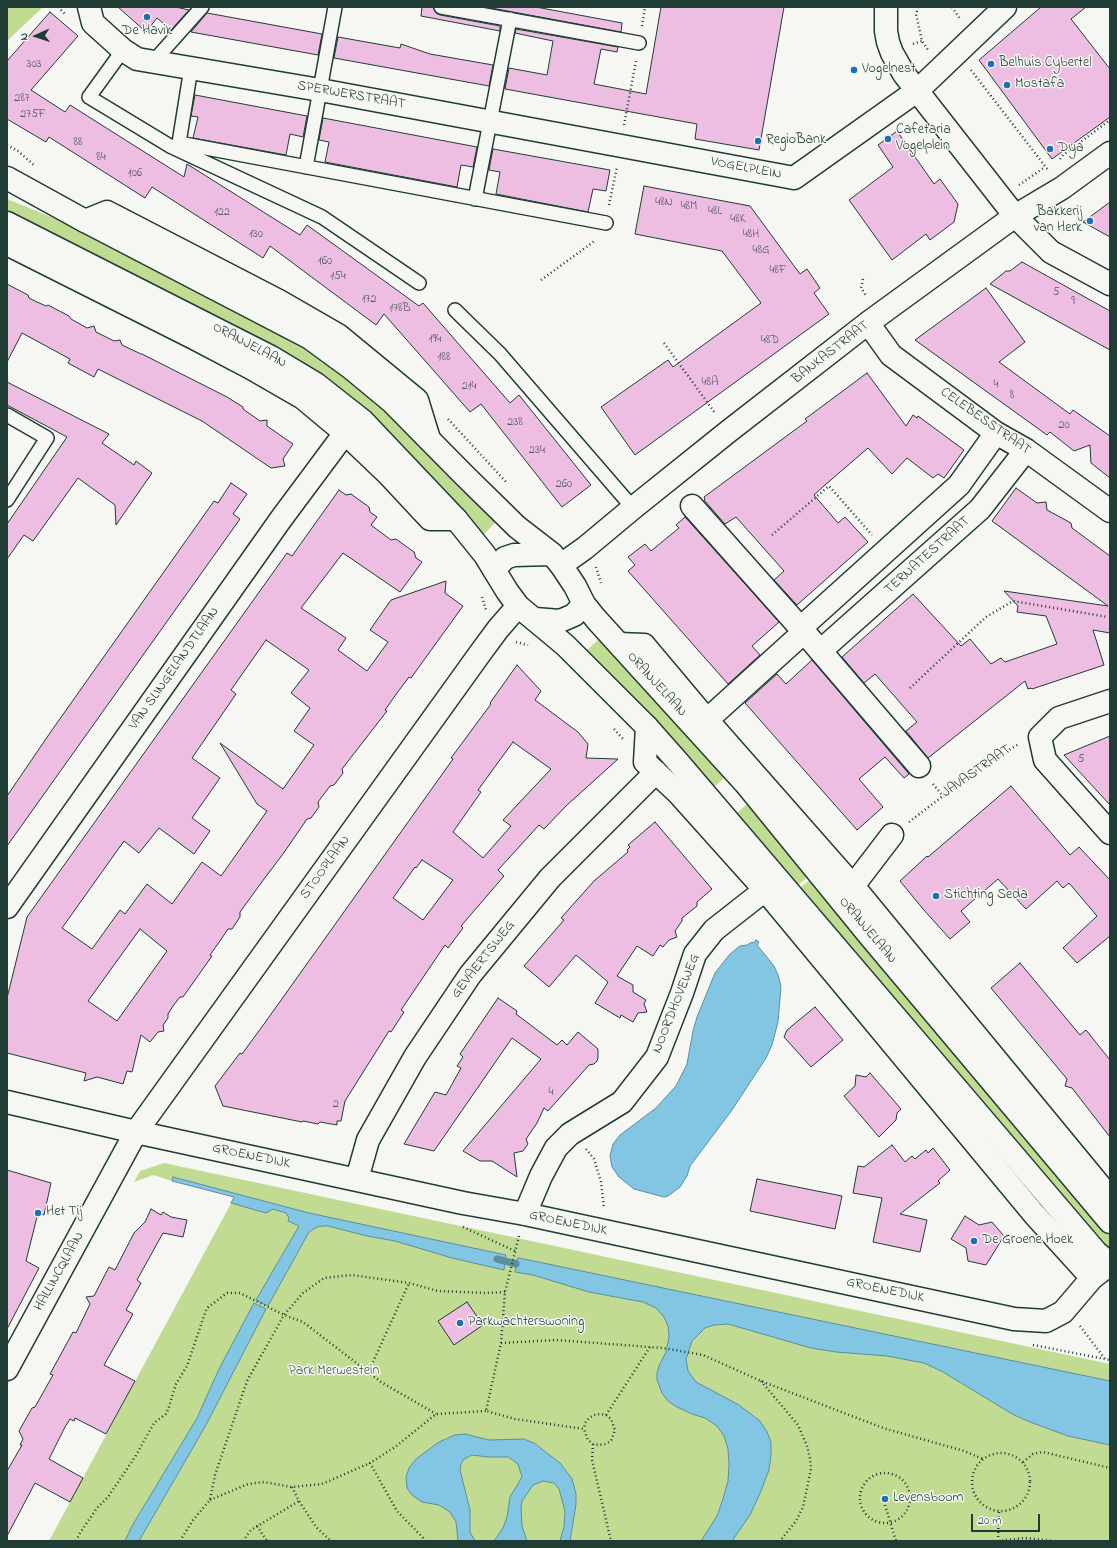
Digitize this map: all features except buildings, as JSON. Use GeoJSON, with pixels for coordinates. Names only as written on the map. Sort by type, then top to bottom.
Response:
{"type":"FeatureCollection","features":[{"type":"Feature","properties":{"kind":"street"},"geometry":{"type":"LineString","coordinates":[[886,7],[886,31],[890,48],[904,74],[918,90],[1000,198],[1015,216],[1051,252],[1110,284]]}},
{"type":"Feature","properties":{"kind":"street","name":"VOGELPLEIN"},"geometry":{"type":"LineString","coordinates":[[621,146],[794,178],[918,90],[1005,7]]}},
{"type":"Feature","properties":{"kind":"street"},"geometry":{"type":"LineString","coordinates":[[91,15],[138,57]]}},
{"type":"Feature","properties":{"kind":"street","name":"SPERWERSTRAAT"},"geometry":{"type":"LineString","coordinates":[[138,57],[191,68],[320,90],[621,146]]}},
{"type":"Feature","properties":{"kind":"street","name":"BANKASTRAAT"},"geometry":{"type":"LineString","coordinates":[[556,560],[585,548],[729,431],[868,323],[1015,216],[1062,188],[1110,153]]}},
{"type":"Feature","properties":{"kind":"street","name":"ORANJELAAN"},"geometry":{"type":"LineString","coordinates":[[7,178],[85,221],[310,338],[351,368],[392,402],[517,527],[556,560],[576,586],[584,604],[596,619],[746,784],[869,935],[1110,1222]]}},
{"type":"Feature","properties":{"kind":"street","name":"ORANJELAAN"},"geometry":{"type":"LineString","coordinates":[[7,223],[271,357],[316,384],[363,421],[456,519],[485,555],[507,591],[527,612],[565,644],[647,727],[684,768],[1091,1246],[1110,1264]]}},
{"type":"Feature","properties":{"kind":"street","name":"ORANJELAAN"},"geometry":{"type":"LineString","coordinates":[[7,244],[251,368],[303,398],[345,433],[388,474],[430,519],[456,519]]}},
{"type":"Feature","properties":{"kind":"street","name":"CELEBESSTRAAT"},"geometry":{"type":"LineString","coordinates":[[868,323],[891,355],[996,433],[1026,450],[1110,511]]}},
{"type":"Feature","properties":{"kind":"street","name":"VAN SLINGELANDTLAAN"},"geometry":{"type":"LineString","coordinates":[[7,906],[281,519],[345,433]]}},
{"type":"Feature","properties":{"kind":"street"},"geometry":{"type":"LineString","coordinates":[[810,639],[805,624],[959,486],[996,433]]}},
{"type":"Feature","properties":{"kind":"street","name":"TERNATESTRAAT"},"geometry":{"type":"LineString","coordinates":[[810,639],[826,646],[980,509],[1026,450]]}},
{"type":"Feature","properties":{"kind":"street"},"geometry":{"type":"LineString","coordinates":[[692,506],[810,639],[919,766]]}},
{"type":"Feature","properties":{"kind":"street"},"geometry":{"type":"LineString","coordinates":[[494,570],[505,558],[514,555],[556,560]]}},
{"type":"Feature","properties":{"kind":"street"},"geometry":{"type":"LineString","coordinates":[[527,612],[560,621],[574,615],[584,604]]}},
{"type":"Feature","properties":{"kind":"street","name":"STOOPLAAN"},"geometry":{"type":"LineString","coordinates":[[136,1132],[498,629],[527,612]]}},
{"type":"Feature","properties":{"kind":"street"},"geometry":{"type":"LineString","coordinates":[[707,720],[810,639]]}},
{"type":"Feature","properties":{"kind":"street","name":"ORANJELAAN"},"geometry":{"type":"LineString","coordinates":[[619,644],[644,645],[707,720],[853,886],[1110,1198]]}},
{"type":"Feature","properties":{"kind":"street"},"geometry":{"type":"LineString","coordinates":[[1110,701],[1059,718],[1040,737],[1046,760],[1110,833]]}},
{"type":"Feature","properties":{"kind":"street"},"geometry":{"type":"LineString","coordinates":[[647,727],[645,762],[678,793],[765,890],[1034,1214],[1092,1278]]}},
{"type":"Feature","properties":{"kind":"street","name":"GEVAERTSWEG"},"geometry":{"type":"LineString","coordinates":[[357,1179],[368,1140],[415,1057],[470,974],[550,878],[656,772]]}},
{"type":"Feature","properties":{"kind":"street"},"geometry":{"type":"LineString","coordinates":[[853,886],[892,835]]}},
{"type":"Feature","properties":{"kind":"street","name":"NOORDHOVEWEG"},"geometry":{"type":"LineString","coordinates":[[525,1214],[541,1176],[556,1148],[570,1134],[622,1102],[657,1057],[696,954],[714,930],[765,890]]}},
{"type":"Feature","properties":{"kind":"street","name":"GROENEDIJK"},"geometry":{"type":"LineString","coordinates":[[7,1102],[136,1132],[463,1203],[525,1214],[1014,1319],[1046,1321],[1063,1312],[1092,1278],[1110,1264]]}},
{"type":"Feature","properties":{"kind":"street","name":"HALLINCQLAAN"},"geometry":{"type":"LineString","coordinates":[[7,1369],[136,1132]]}},
{"type":"Feature","properties":{"kind":"lane"},"geometry":{"type":"LineString","coordinates":[[202,7],[89,97],[170,146],[322,217],[419,283]]}},
{"type":"Feature","properties":{"kind":"lane"},"geometry":{"type":"LineString","coordinates":[[306,167],[335,7]]}},
{"type":"Feature","properties":{"kind":"lane"},"geometry":{"type":"LineString","coordinates":[[441,7],[639,43]]}},
{"type":"Feature","properties":{"kind":"lane"},"geometry":{"type":"LineString","coordinates":[[475,199],[510,19]]}},
{"type":"Feature","properties":{"kind":"lane"},"geometry":{"type":"LineString","coordinates":[[191,68],[179,142],[606,223]]}},
{"type":"Feature","properties":{"kind":"lane"},"geometry":{"type":"LineString","coordinates":[[455,310],[500,354],[633,508]]}},
{"type":"Feature","properties":{"kind":"lane"},"geometry":{"type":"LineString","coordinates":[[7,415],[47,438],[7,500]]}},
{"type":"Feature","properties":{"kind":"path"},"geometry":{"type":"LineString","coordinates":[[541,280],[602,236],[606,223],[621,146],[645,7]]}},
{"type":"Feature","properties":{"kind":"path"},"geometry":{"type":"LineString","coordinates":[[918,7],[916,14],[922,41],[940,69]]}},
{"type":"Feature","properties":{"kind":"path"},"geometry":{"type":"LineString","coordinates":[[958,52],[1052,176]]}},
{"type":"Feature","properties":{"kind":"path"},"geometry":{"type":"LineString","coordinates":[[1000,198],[1045,167]]}},
{"type":"Feature","properties":{"kind":"path"},"geometry":{"type":"LineString","coordinates":[[664,343],[729,431]]}},
{"type":"Feature","properties":{"kind":"path"},"geometry":{"type":"LineString","coordinates":[[772,535],[828,486],[886,552]]}},
{"type":"Feature","properties":{"kind":"path"},"geometry":{"type":"LineString","coordinates":[[910,688],[986,617],[1013,601],[1108,617]]}},
{"type":"Feature","properties":{"kind":"path","name":"JAVASTRAAT"},"geometry":{"type":"LineString","coordinates":[[892,835],[985,764],[1018,744],[1040,737]]}},
{"type":"Feature","properties":{"kind":"path"},"geometry":{"type":"LineString","coordinates":[[570,1134],[594,1159],[601,1182],[604,1205],[600,1230]]}},
{"type":"Feature","properties":{"kind":"path"},"geometry":{"type":"LineString","coordinates":[[463,1203],[458,1225],[515,1251]]}},
{"type":"Feature","properties":{"kind":"path"},"geometry":{"type":"LineString","coordinates":[[486,1411],[501,1343],[505,1292],[518,1237]]}},
{"type":"Feature","properties":{"kind":"path"},"geometry":{"type":"LineString","coordinates":[[180,1541],[210,1500],[215,1475],[247,1380],[284,1316],[303,1293],[324,1278],[352,1275],[409,1283],[438,1291],[485,1293],[505,1292]]}},
{"type":"Feature","properties":{"kind":"path"},"geometry":{"type":"LineString","coordinates":[[368,1373],[409,1283]]}},
{"type":"Feature","properties":{"kind":"path"},"geometry":{"type":"LineString","coordinates":[[76,1541],[97,1508],[108,1497],[135,1457],[154,1423],[166,1414],[176,1384],[187,1366],[202,1318],[207,1308],[223,1295],[232,1292],[240,1293],[284,1316],[303,1322],[381,1382],[436,1414],[486,1411],[515,1419],[584,1429]]}},
{"type":"Feature","properties":{"kind":"path"},"geometry":{"type":"LineString","coordinates":[[1066,1307],[1105,1359]]}},
{"type":"Feature","properties":{"kind":"path"},"geometry":{"type":"LineString","coordinates":[[501,1343],[556,1340],[663,1348],[703,1355],[761,1381],[883,1428],[964,1451],[983,1459]]}},
{"type":"Feature","properties":{"kind":"path"},"geometry":{"type":"LineString","coordinates":[[1032,1345],[1110,1360]]}},
{"type":"Feature","properties":{"kind":"path"},"geometry":{"type":"LineString","coordinates":[[606,1415],[650,1347]]}},
{"type":"Feature","properties":{"kind":"path"},"geometry":{"type":"LineString","coordinates":[[761,1381],[798,1425],[807,1446],[810,1458],[811,1469],[803,1507],[796,1521],[780,1541]]}},
{"type":"Feature","properties":{"kind":"path"},"geometry":{"type":"LineString","coordinates":[[210,1500],[248,1484],[264,1482],[292,1487],[322,1484],[370,1463],[395,1447],[436,1414]]}},
{"type":"Feature","properties":{"kind":"path"},"geometry":{"type":"LineString","coordinates":[[594,1415],[606,1415],[614,1424],[614,1436],[611,1441],[605,1444],[599,1446],[593,1444],[588,1440],[584,1429],[585,1423],[594,1415]]}},
{"type":"Feature","properties":{"kind":"path"},"geometry":{"type":"LineString","coordinates":[[593,1444],[592,1460],[611,1541]]}},
{"type":"Feature","properties":{"kind":"path"},"geometry":{"type":"LineString","coordinates":[[1023,1462],[1033,1454],[1043,1452],[1110,1468]]}},
{"type":"Feature","properties":{"kind":"path"},"geometry":{"type":"LineString","coordinates":[[1008,1453],[1016,1456],[1023,1462],[1028,1470],[1030,1490],[1025,1499],[1018,1506],[1009,1510],[1000,1511],[990,1509],[981,1503],[975,1495],[972,1486],[976,1467],[983,1459],[990,1455],[1008,1453]]}},
{"type":"Feature","properties":{"kind":"path"},"geometry":{"type":"LineString","coordinates":[[370,1463],[397,1511],[426,1541]]}},
{"type":"Feature","properties":{"kind":"path"},"geometry":{"type":"LineString","coordinates":[[883,1473],[899,1477],[909,1490],[909,1507],[905,1514],[890,1524],[874,1522],[867,1517],[862,1510],[860,1502],[862,1486],[868,1479],[883,1473]]}},
{"type":"Feature","properties":{"kind":"path"},"geometry":{"type":"LineString","coordinates":[[292,1487],[299,1502],[316,1526],[331,1541]]}},
{"type":"Feature","properties":{"kind":"path"},"geometry":{"type":"LineString","coordinates":[[243,1541],[250,1530],[299,1502]]}},
{"type":"Feature","properties":{"kind":"path"},"geometry":{"type":"LineString","coordinates":[[885,1505],[896,1541]]}},
{"type":"Feature","properties":{"kind":"path"},"geometry":{"type":"LineString","coordinates":[[1000,1511],[998,1541],[1025,1538],[1054,1541]]}},
{"type":"Feature","properties":{"kind":"path"},"geometry":{"type":"LineString","coordinates":[[257,1526],[267,1541]]}},
{"type":"Feature","properties":{"kind":"green space"},"geometry":{"type":"Polygon","coordinates":[[[7,7],[43,7],[7,41],[7,7]]]}},
{"type":"Feature","properties":{"kind":"green space"},"geometry":{"type":"Polygon","coordinates":[[[7,199],[78,228],[277,328],[371,394],[440,463],[462,489],[496,522],[482,536],[423,472],[7,213],[7,199]]]}},
{"type":"Feature","properties":{"kind":"green space"},"geometry":{"type":"Polygon","coordinates":[[[601,637],[725,777],[713,788],[586,651],[601,637]]]}},
{"type":"Feature","properties":{"kind":"green space"},"geometry":{"type":"Polygon","coordinates":[[[747,804],[809,876],[797,886],[735,815],[747,804]]]}},
{"type":"Feature","properties":{"kind":"green space"},"geometry":{"type":"Polygon","coordinates":[[[810,880],[1079,1202],[1110,1237],[1110,1250],[1108,1253],[798,889],[810,880]]]}},
{"type":"Feature","properties":{"kind":"green space","name":"Park Merwestein"},"geometry":{"type":"Polygon","coordinates":[[[164,1163],[1110,1364],[1110,1541],[49,1541],[235,1196],[173,1177],[172,1181],[153,1175],[134,1182],[140,1171],[164,1163]]]}},
{"type":"Feature","properties":{"kind":"water"},"geometry":{"type":"Polygon","coordinates":[[[756,940],[759,942],[757,945],[774,966],[781,986],[778,1022],[772,1045],[766,1058],[732,1110],[690,1166],[687,1176],[680,1187],[668,1196],[664,1197],[634,1189],[619,1177],[612,1167],[610,1156],[613,1144],[620,1135],[656,1108],[676,1086],[687,1064],[697,1017],[715,973],[730,954],[740,946],[747,945],[752,942],[754,943],[756,940]]]}},
{"type":"Feature","properties":{"kind":"water"},"geometry":{"type":"Polygon","coordinates":[[[173,1177],[309,1213],[506,1255],[504,1270],[452,1258],[395,1241],[323,1226],[317,1227],[309,1232],[268,1306],[256,1300],[299,1226],[288,1221],[289,1218],[286,1213],[273,1209],[266,1213],[231,1203],[234,1197],[172,1181],[173,1177]]]}},
{"type":"Feature","properties":{"kind":"water"},"geometry":{"type":"Polygon","coordinates":[[[519,1258],[1110,1381],[1110,1445],[1068,1436],[1014,1415],[943,1372],[924,1363],[887,1356],[836,1352],[811,1348],[728,1324],[714,1325],[705,1328],[692,1341],[686,1359],[688,1371],[696,1382],[739,1405],[760,1421],[771,1442],[771,1455],[769,1470],[761,1491],[750,1515],[732,1541],[701,1541],[717,1516],[723,1499],[728,1481],[728,1449],[724,1436],[717,1426],[705,1418],[675,1406],[667,1400],[662,1393],[657,1380],[657,1373],[666,1352],[669,1337],[668,1326],[664,1317],[656,1308],[643,1302],[589,1292],[533,1275],[515,1272],[517,1259],[519,1258]]]}},
{"type":"Feature","properties":{"kind":"water"},"geometry":{"type":"Polygon","coordinates":[[[254,1303],[266,1309],[206,1425],[139,1541],[125,1541],[132,1526],[197,1418],[219,1369],[254,1303]]]}},
{"type":"Feature","properties":{"kind":"water"},"geometry":{"type":"Polygon","coordinates":[[[465,1434],[489,1440],[524,1439],[534,1443],[560,1463],[572,1479],[576,1494],[576,1504],[570,1541],[560,1541],[564,1527],[565,1511],[559,1489],[554,1483],[543,1481],[533,1485],[522,1501],[522,1526],[527,1541],[494,1541],[503,1528],[507,1517],[510,1497],[522,1477],[518,1464],[508,1457],[472,1455],[464,1459],[461,1464],[460,1470],[470,1510],[470,1532],[475,1541],[458,1541],[456,1522],[450,1512],[439,1505],[422,1502],[412,1495],[407,1488],[406,1477],[409,1468],[416,1459],[439,1442],[455,1435],[465,1434]]]}},
{"type":"Feature","properties":{"kind":"waterway"},"geometry":{"type":"LineString","coordinates":[[497,1259],[516,1264]]}},
{"type":"Feature","properties":{"kind":"place","name":"De Havik"},"geometry":{"type":"Point","coordinates":[147,17]}},
{"type":"Feature","properties":{"kind":"place","name":"Belhuis Cybertel"},"geometry":{"type":"Point","coordinates":[991,64]}},
{"type":"Feature","properties":{"kind":"place","name":"Vogelnest"},"geometry":{"type":"Point","coordinates":[854,70]}},
{"type":"Feature","properties":{"kind":"place","name":"Mostafa"},"geometry":{"type":"Point","coordinates":[1007,85]}},
{"type":"Feature","properties":{"kind":"place","name":"Cafetaria Vogelplein"},"geometry":{"type":"Point","coordinates":[888,139]}},
{"type":"Feature","properties":{"kind":"place","name":"RegioBank"},"geometry":{"type":"Point","coordinates":[758,141]}},
{"type":"Feature","properties":{"kind":"place","name":"Dya"},"geometry":{"type":"Point","coordinates":[1050,149]}},
{"type":"Feature","properties":{"kind":"place","name":"Bakkerij van Herk"},"geometry":{"type":"Point","coordinates":[1090,221]}},
{"type":"Feature","properties":{"kind":"place","name":"Stichting Seda"},"geometry":{"type":"Point","coordinates":[936,896]}},
{"type":"Feature","properties":{"kind":"place","name":"Het Tij"},"geometry":{"type":"Point","coordinates":[38,1213]}},
{"type":"Feature","properties":{"kind":"place","name":"De Groene Hoek"},"geometry":{"type":"Point","coordinates":[974,1241]}},
{"type":"Feature","properties":{"kind":"place","name":"Parkwachterswoning"},"geometry":{"type":"Point","coordinates":[460,1323]}},
{"type":"Feature","properties":{"kind":"place","name":"Levensboom"},"geometry":{"type":"Point","coordinates":[885,1499]}}]}
